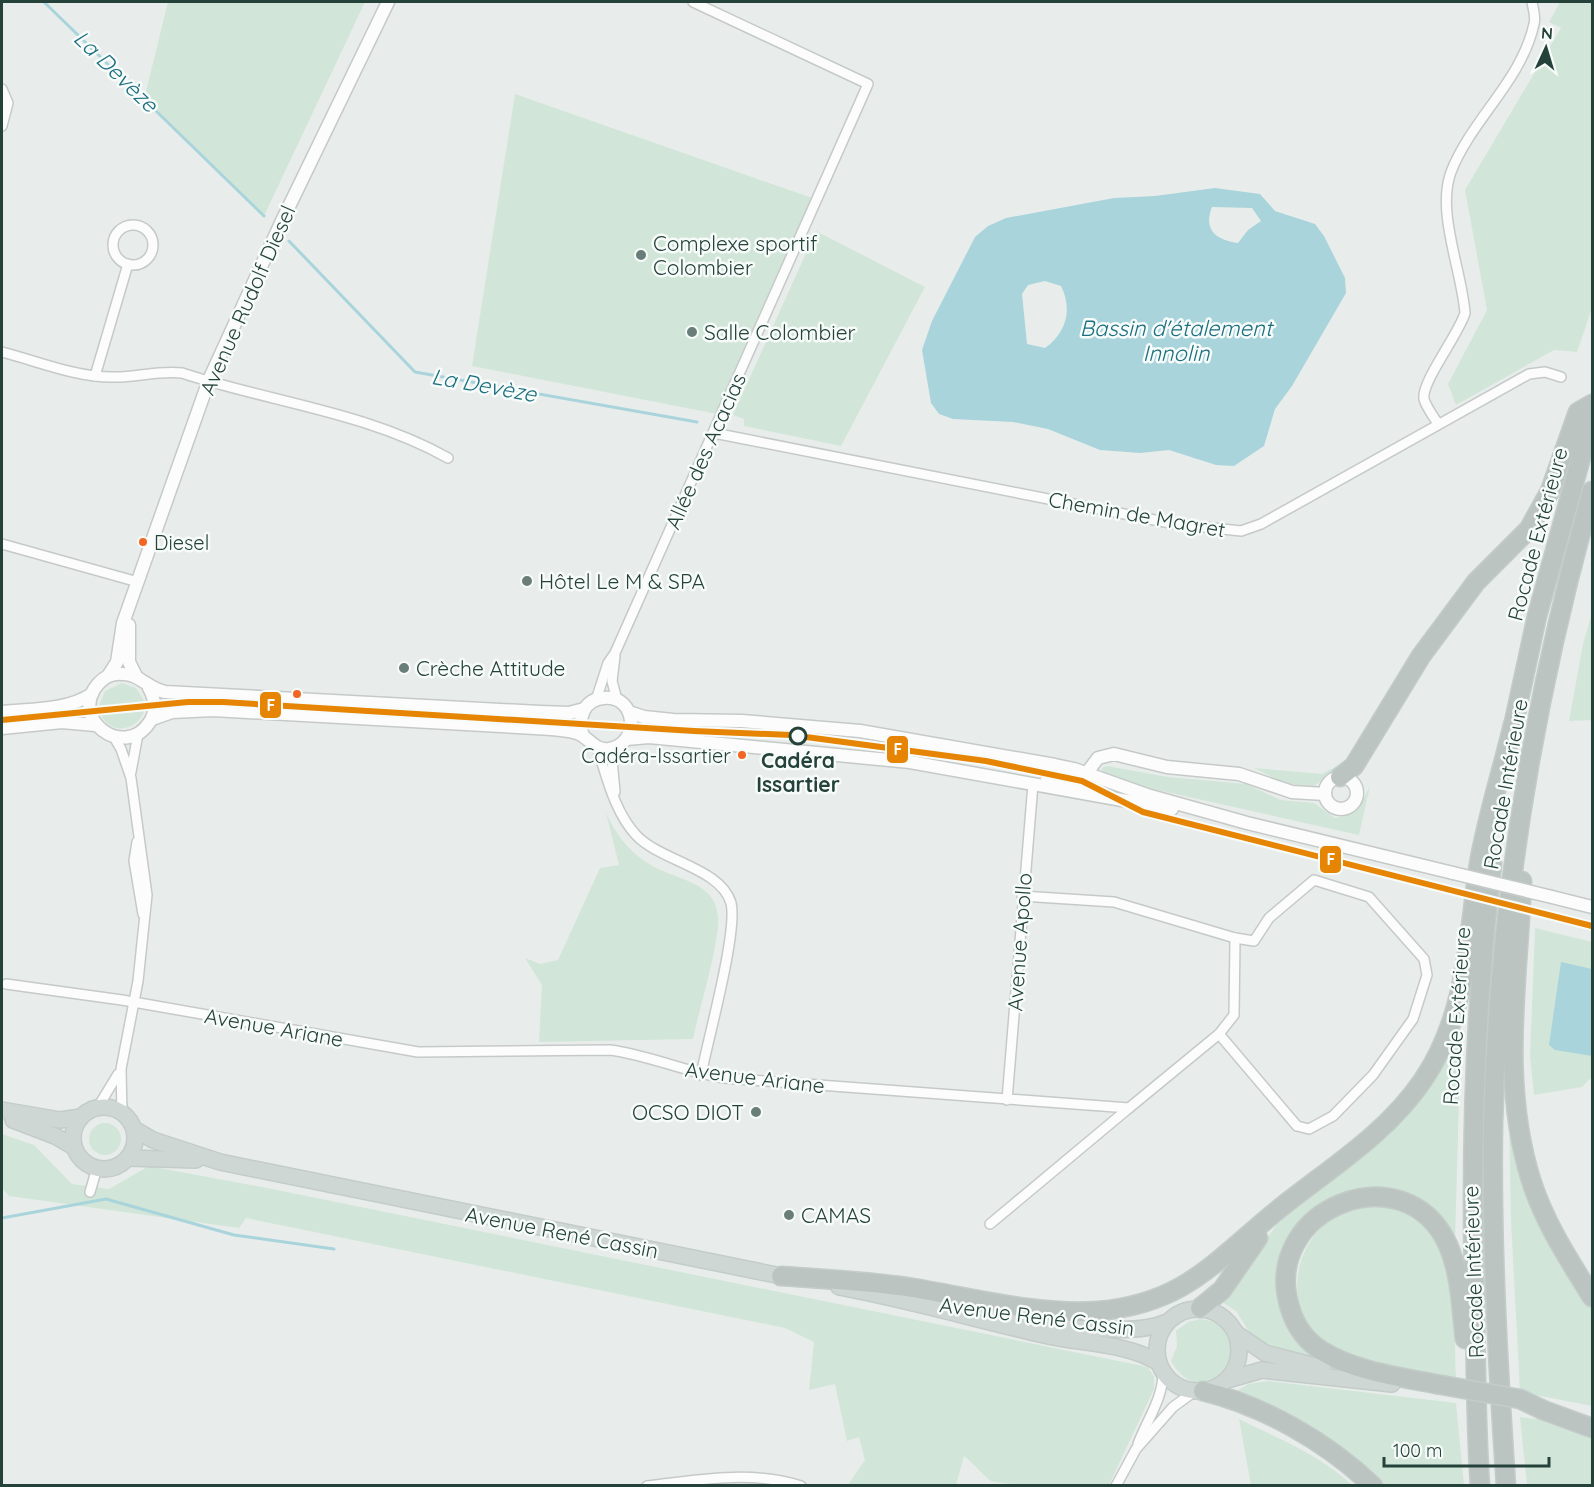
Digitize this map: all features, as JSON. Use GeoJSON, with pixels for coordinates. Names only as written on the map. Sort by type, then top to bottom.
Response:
{"type":"FeatureCollection","features":[{"type":"Feature","properties":{"kind":"highway"},"geometry":{"type":"LineString","coordinates":[[1340,777],[1354,766],[1421,656],[1476,582],[1529,529],[1550,491],[1578,412],[1593,404]]}},
{"type":"Feature","properties":{"kind":"highway","name":"Rocade Extérieure"},"geometry":{"type":"LineString","coordinates":[[1480,1485],[1472,1227],[1476,1026],[1492,862],[1513,725],[1537,616],[1593,418]]}},
{"type":"Feature","properties":{"kind":"highway","name":"Rocade Intérieure"},"geometry":{"type":"LineString","coordinates":[[1506,1485],[1496,1318],[1493,1122],[1504,942],[1513,865],[1533,746],[1560,617],[1593,491]]}},
{"type":"Feature","properties":{"kind":"highway"},"geometry":{"type":"LineString","coordinates":[[781,1276],[908,1287],[1052,1310],[1100,1311],[1140,1304],[1183,1287],[1221,1262],[1284,1206],[1380,1128],[1422,1081],[1441,1052],[1454,1022],[1461,990],[1480,861],[1513,725]]}},
{"type":"Feature","properties":{"kind":"highway"},"geometry":{"type":"LineString","coordinates":[[1513,865],[1522,882],[1512,1049],[1513,1086],[1521,1142],[1532,1181],[1550,1225],[1593,1297]]}},
{"type":"Feature","properties":{"kind":"highway"},"geometry":{"type":"LineString","coordinates":[[1478,1451],[1460,1290],[1455,1265],[1447,1243],[1425,1215],[1408,1204],[1390,1198],[1355,1198],[1324,1212],[1299,1236],[1287,1269],[1287,1300],[1298,1328],[1322,1352],[1343,1361],[1436,1388],[1520,1399],[1593,1428]]}},
{"type":"Feature","properties":{"kind":"highway"},"geometry":{"type":"LineString","coordinates":[[1200,1308],[1222,1290],[1284,1206]]}},
{"type":"Feature","properties":{"kind":"highway"},"geometry":{"type":"LineString","coordinates":[[1496,1318],[1517,1485]]}},
{"type":"Feature","properties":{"kind":"highway"},"geometry":{"type":"LineString","coordinates":[[1199,1391],[1223,1396],[1273,1418],[1322,1444],[1372,1485]]}},
{"type":"Feature","properties":{"kind":"main road"},"geometry":{"type":"LineString","coordinates":[[2,1110],[60,1120],[81,1117],[98,1107],[107,1107],[122,1113],[134,1129],[135,1139],[128,1158],[113,1167],[97,1168],[82,1160],[74,1147],[55,1136],[2,1116]]}},
{"type":"Feature","properties":{"kind":"main road"},"geometry":{"type":"LineString","coordinates":[[74,1147],[75,1126],[81,1117]]}},
{"type":"Feature","properties":{"kind":"main road","name":"Avenue René Cassin"},"geometry":{"type":"LineString","coordinates":[[134,1129],[153,1140],[220,1162],[906,1300],[1113,1328],[1144,1329],[1167,1322]]}},
{"type":"Feature","properties":{"kind":"main road","name":"Avenue René Cassin"},"geometry":{"type":"LineString","coordinates":[[128,1158],[220,1162]]}},
{"type":"Feature","properties":{"kind":"main road","name":"Avenue René Cassin"},"geometry":{"type":"LineString","coordinates":[[906,1300],[1048,1336],[1142,1353],[1161,1368]]}},
{"type":"Feature","properties":{"kind":"main road"},"geometry":{"type":"LineString","coordinates":[[1366,1380],[1265,1353],[1237,1334],[1222,1316],[1200,1308],[1182,1312],[1167,1322],[1156,1349],[1161,1368],[1172,1382],[1199,1391],[1262,1370],[1436,1388]]}},
{"type":"Feature","properties":{"kind":"main road"},"geometry":{"type":"LineString","coordinates":[[1227,1380],[1239,1359],[1237,1334]]}},
{"type":"Feature","properties":{"kind":"main road"},"geometry":{"type":"LineString","coordinates":[[1543,1410],[1593,1419]]}},
{"type":"Feature","properties":{"kind":"street","name":"Avenue Rudolf Diesel"},"geometry":{"type":"LineString","coordinates":[[108,676],[117,662],[121,631],[209,380],[280,223],[388,2]]}},
{"type":"Feature","properties":{"kind":"street","name":"Allée des Acacias"},"geometry":{"type":"LineString","coordinates":[[596,700],[608,663],[615,653],[714,433],[868,84],[693,2]]}},
{"type":"Feature","properties":{"kind":"street"},"geometry":{"type":"LineString","coordinates":[[1437,424],[1424,399],[1426,387],[1462,325],[1465,313],[1448,219],[1446,198],[1451,173],[1519,62],[1535,23],[1532,2]]}},
{"type":"Feature","properties":{"kind":"street"},"geometry":{"type":"LineString","coordinates":[[2,89],[8,103],[2,126]]}},
{"type":"Feature","properties":{"kind":"street"},"geometry":{"type":"LineString","coordinates":[[138,225],[152,237],[152,250],[140,264],[128,264],[114,252],[113,240],[115,234],[125,226],[138,225]]}},
{"type":"Feature","properties":{"kind":"street"},"geometry":{"type":"LineString","coordinates":[[95,376],[128,264]]}},
{"type":"Feature","properties":{"kind":"street"},"geometry":{"type":"LineString","coordinates":[[2,352],[95,376],[113,378],[169,371],[209,380],[366,423],[421,443],[448,458]]}},
{"type":"Feature","properties":{"kind":"street","name":"Chemin de Magret"},"geometry":{"type":"LineString","coordinates":[[714,433],[1175,524],[1241,531],[1262,524],[1529,374],[1545,372],[1561,376]]}},
{"type":"Feature","properties":{"kind":"street"},"geometry":{"type":"LineString","coordinates":[[2,544],[138,582]]}},
{"type":"Feature","properties":{"kind":"street","name":"Avenue Rudolf Diesel"},"geometry":{"type":"LineString","coordinates":[[129,609],[129,657],[136,676]]}},
{"type":"Feature","properties":{"kind":"street","name":"Allée des Acacias"},"geometry":{"type":"LineString","coordinates":[[615,653],[612,681],[617,700]]}},
{"type":"Feature","properties":{"kind":"street"},"geometry":{"type":"LineString","coordinates":[[2,712],[62,706],[78,702],[92,694],[101,681],[117,674],[136,676],[149,688],[155,705],[152,719]]}},
{"type":"Feature","properties":{"kind":"street"},"geometry":{"type":"LineString","coordinates":[[149,688],[165,692],[540,712],[569,712],[584,709],[596,700],[606,697],[617,700],[629,712],[644,717],[673,720],[742,721],[874,733],[1044,763],[1087,773],[1147,795],[1248,823],[1593,907]]}},
{"type":"Feature","properties":{"kind":"street"},"geometry":{"type":"LineString","coordinates":[[92,694],[90,711],[94,725]]}},
{"type":"Feature","properties":{"kind":"street"},"geometry":{"type":"LineString","coordinates":[[584,709],[580,722],[584,736]]}},
{"type":"Feature","properties":{"kind":"street"},"geometry":{"type":"LineString","coordinates":[[131,778],[138,734],[152,719],[172,712],[213,710],[542,729],[584,736],[597,747],[609,788],[624,819],[638,838],[652,849],[713,879],[724,889],[731,903],[730,933],[701,1075]]}},
{"type":"Feature","properties":{"kind":"street"},"geometry":{"type":"LineString","coordinates":[[616,801],[612,767],[632,725],[629,712]]}},
{"type":"Feature","properties":{"kind":"street"},"geometry":{"type":"LineString","coordinates":[[2,728],[62,722],[94,725],[114,737],[121,749],[131,778],[137,838],[134,861],[145,920],[121,1069],[122,1113]]}},
{"type":"Feature","properties":{"kind":"street"},"geometry":{"type":"LineString","coordinates":[[114,737],[138,734]]}},
{"type":"Feature","properties":{"kind":"street"},"geometry":{"type":"LineString","coordinates":[[597,747],[669,739],[910,762],[1248,823]]}},
{"type":"Feature","properties":{"kind":"street"},"geometry":{"type":"LineString","coordinates":[[964,771],[977,767],[1075,783],[1082,781],[1098,758],[1114,754],[1167,767],[1249,776],[1292,792],[1325,794]]}},
{"type":"Feature","properties":{"kind":"street"},"geometry":{"type":"LineString","coordinates":[[1340,777],[1349,779],[1354,785],[1356,795],[1352,804],[1337,808],[1329,803],[1325,794],[1328,784],[1340,777]]}},
{"type":"Feature","properties":{"kind":"street","name":"Avenue Apollo"},"geometry":{"type":"LineString","coordinates":[[1007,1100],[1033,784]]}},
{"type":"Feature","properties":{"kind":"street"},"geometry":{"type":"LineString","coordinates":[[1022,896],[1114,902],[1235,938],[1254,940],[1269,918],[1314,880],[1369,897],[1424,959],[1427,975],[1413,1019],[1373,1075],[1333,1116],[1309,1129],[1297,1126],[1219,1034]]}},
{"type":"Feature","properties":{"kind":"street"},"geometry":{"type":"LineString","coordinates":[[990,1224],[1219,1034],[1234,1015],[1235,938]]}},
{"type":"Feature","properties":{"kind":"street","name":"Avenue Ariane"},"geometry":{"type":"LineString","coordinates":[[6,984],[133,1002],[418,1052],[610,1050],[629,1052],[701,1075],[1129,1108]]}},
{"type":"Feature","properties":{"kind":"street"},"geometry":{"type":"LineString","coordinates":[[98,1107],[121,1069]]}},
{"type":"Feature","properties":{"kind":"street"},"geometry":{"type":"LineString","coordinates":[[90,1192],[97,1168]]}},
{"type":"Feature","properties":{"kind":"street"},"geometry":{"type":"LineString","coordinates":[[1116,1485],[1136,1449],[1146,1421],[1159,1400],[1161,1368]]}},
{"type":"Feature","properties":{"kind":"street"},"geometry":{"type":"LineString","coordinates":[[1136,1449],[1173,1407],[1199,1391]]}},
{"type":"Feature","properties":{"kind":"street"},"geometry":{"type":"LineString","coordinates":[[647,1485],[722,1478],[801,1485]]}},
{"type":"Feature","properties":{"kind":"green space"},"geometry":{"type":"Polygon","coordinates":[[[168,2],[365,2],[264,216],[144,99],[168,2]]]}},
{"type":"Feature","properties":{"kind":"green space"},"geometry":{"type":"Polygon","coordinates":[[[1560,2],[1592,2],[1592,308],[1577,352],[1554,350],[1456,405],[1448,384],[1487,310],[1465,190],[1561,28],[1549,22],[1560,2]]]}},
{"type":"Feature","properties":{"kind":"green space","name":"Complexe sportif Colombier"},"geometry":{"type":"Polygon","coordinates":[[[515,94],[815,199],[722,415],[472,366],[515,94]]]}},
{"type":"Feature","properties":{"kind":"green space"},"geometry":{"type":"Polygon","coordinates":[[[816,231],[925,287],[841,446],[744,426],[744,419],[733,415],[816,231]]]}},
{"type":"Feature","properties":{"kind":"green space"},"geometry":{"type":"Polygon","coordinates":[[[1592,613],[1592,720],[1569,721],[1583,644],[1592,613]]]}},
{"type":"Feature","properties":{"kind":"green space"},"geometry":{"type":"Polygon","coordinates":[[[122,683],[136,688],[145,702],[99,706],[105,691],[122,683]]]}},
{"type":"Feature","properties":{"kind":"green space"},"geometry":{"type":"Polygon","coordinates":[[[145,709],[136,723],[124,728],[110,725],[100,713],[145,709]]]}},
{"type":"Feature","properties":{"kind":"green space"},"geometry":{"type":"Polygon","coordinates":[[[1350,759],[1314,786],[1286,784],[1254,768],[1322,774],[1350,759]]]}},
{"type":"Feature","properties":{"kind":"green space"},"geometry":{"type":"Polygon","coordinates":[[[1107,766],[1168,777],[1246,784],[1281,800],[1314,803],[1335,818],[1342,817],[1357,808],[1370,786],[1359,835],[1117,781],[1102,773],[1102,768],[1107,766]]]}},
{"type":"Feature","properties":{"kind":"green space"},"geometry":{"type":"Polygon","coordinates":[[[606,813],[613,827],[633,852],[658,869],[705,890],[713,899],[718,926],[714,954],[693,1039],[539,1042],[542,985],[525,958],[540,964],[558,960],[600,868],[619,865],[606,813]]]}},
{"type":"Feature","properties":{"kind":"green space"},"geometry":{"type":"Polygon","coordinates":[[[1535,928],[1592,942],[1592,1077],[1582,1087],[1534,1095],[1530,1056],[1535,928]]]}},
{"type":"Feature","properties":{"kind":"green space"},"geometry":{"type":"Polygon","coordinates":[[[1458,1025],[1461,1027],[1455,1242],[1430,1210],[1407,1195],[1384,1191],[1364,1191],[1328,1202],[1312,1212],[1289,1241],[1282,1259],[1279,1279],[1281,1308],[1287,1324],[1317,1358],[1259,1342],[1251,1335],[1236,1311],[1222,1302],[1277,1224],[1375,1145],[1458,1025]]]}},
{"type":"Feature","properties":{"kind":"green space"},"geometry":{"type":"Polygon","coordinates":[[[105,1123],[116,1128],[121,1139],[116,1150],[105,1155],[94,1150],[89,1139],[94,1128],[105,1123]]]}},
{"type":"Feature","properties":{"kind":"green space"},"geometry":{"type":"Polygon","coordinates":[[[1509,1123],[1519,1163],[1583,1295],[1592,1307],[1592,1406],[1520,1392],[1511,1221],[1509,1123]]]}},
{"type":"Feature","properties":{"kind":"green space"},"geometry":{"type":"Polygon","coordinates":[[[2,1134],[34,1145],[72,1184],[109,1189],[149,1166],[267,1188],[1148,1367],[1154,1377],[1154,1389],[1109,1485],[1032,1485],[991,1481],[964,1456],[956,1485],[848,1485],[865,1460],[859,1437],[847,1441],[835,1384],[809,1390],[814,1342],[785,1328],[246,1218],[239,1228],[9,1196],[2,1188],[2,1134]]]}},
{"type":"Feature","properties":{"kind":"green space"},"geometry":{"type":"Polygon","coordinates":[[[1375,1205],[1402,1211],[1422,1224],[1436,1242],[1445,1262],[1451,1285],[1456,1378],[1394,1367],[1348,1355],[1318,1337],[1306,1321],[1299,1303],[1297,1283],[1300,1264],[1308,1245],[1320,1229],[1336,1216],[1350,1210],[1375,1205]]]}},
{"type":"Feature","properties":{"kind":"green space"},"geometry":{"type":"Polygon","coordinates":[[[1200,1319],[1220,1325],[1230,1338],[1231,1353],[1225,1367],[1214,1378],[1200,1383],[1185,1378],[1171,1361],[1177,1346],[1176,1331],[1188,1322],[1200,1319]]]}},
{"type":"Feature","properties":{"kind":"green space"},"geometry":{"type":"Polygon","coordinates":[[[1268,1381],[1456,1403],[1464,1485],[1383,1485],[1330,1439],[1234,1393],[1248,1384],[1268,1381]]]}},
{"type":"Feature","properties":{"kind":"green space"},"geometry":{"type":"Polygon","coordinates":[[[1520,1417],[1550,1421],[1592,1434],[1592,1485],[1527,1485],[1520,1417]]]}},
{"type":"Feature","properties":{"kind":"green space"},"geometry":{"type":"Polygon","coordinates":[[[1239,1419],[1313,1456],[1352,1485],[1251,1485],[1239,1419]]]}},
{"type":"Feature","properties":{"kind":"water","name":"Bassin d'étalement Innolin"},"geometry":{"type":"Polygon","coordinates":[[[1215,188],[1260,194],[1275,211],[1315,224],[1324,236],[1345,278],[1346,293],[1292,386],[1275,409],[1264,446],[1234,466],[1216,465],[1169,450],[1140,453],[1100,450],[1048,429],[1013,422],[953,419],[939,414],[931,403],[922,350],[932,321],[975,237],[988,226],[1006,218],[1114,198],[1155,196],[1215,188]],[[1212,207],[1210,228],[1218,236],[1230,242],[1238,243],[1248,230],[1261,221],[1252,208],[1212,207]],[[1045,281],[1028,285],[1022,294],[1027,344],[1045,348],[1062,328],[1067,304],[1061,286],[1045,281]]]}},
{"type":"Feature","properties":{"kind":"water"},"geometry":{"type":"Polygon","coordinates":[[[1561,962],[1592,969],[1592,1056],[1555,1050],[1549,1045],[1561,962]]]}},
{"type":"Feature","properties":{"kind":"waterway","name":"La Devèze"},"geometry":{"type":"LineString","coordinates":[[44,2],[264,216]]}},
{"type":"Feature","properties":{"kind":"waterway","name":"La Devèze"},"geometry":{"type":"LineString","coordinates":[[289,241],[415,372],[697,422]]}},
{"type":"Feature","properties":{"kind":"waterway"},"geometry":{"type":"LineString","coordinates":[[2,1218],[106,1199],[234,1235],[334,1249]]}},
{"type":"Feature","properties":{"kind":"transit line","name":"F"},"geometry":{"type":"LineString","coordinates":[[2,720],[188,702],[223,702],[791,735],[986,761],[1082,781],[1143,812],[1592,926]]}},
{"type":"Feature","properties":{"kind":"place","name":"Complexe sportif Colombier"},"geometry":{"type":"Point","coordinates":[641,255]}},
{"type":"Feature","properties":{"kind":"place","name":"Salle Colombier"},"geometry":{"type":"Point","coordinates":[692,332]}},
{"type":"Feature","properties":{"kind":"place","name":"Diesel"},"geometry":{"type":"Point","coordinates":[143,542]}},
{"type":"Feature","properties":{"kind":"place","name":"Hôtel Le M & SPA"},"geometry":{"type":"Point","coordinates":[527,581]}},
{"type":"Feature","properties":{"kind":"place","name":"Crèche Attitude"},"geometry":{"type":"Point","coordinates":[404,668]}},
{"type":"Feature","properties":{"kind":"place","name":"Cadéra Issartier"},"geometry":{"type":"Point","coordinates":[798,736]}},
{"type":"Feature","properties":{"kind":"place","name":"Cadéra-Issartier"},"geometry":{"type":"Point","coordinates":[742,755]}},
{"type":"Feature","properties":{"kind":"place","name":"OCSO DIOT"},"geometry":{"type":"Point","coordinates":[756,1112]}},
{"type":"Feature","properties":{"kind":"place","name":"CAMAS"},"geometry":{"type":"Point","coordinates":[789,1215]}}]}
